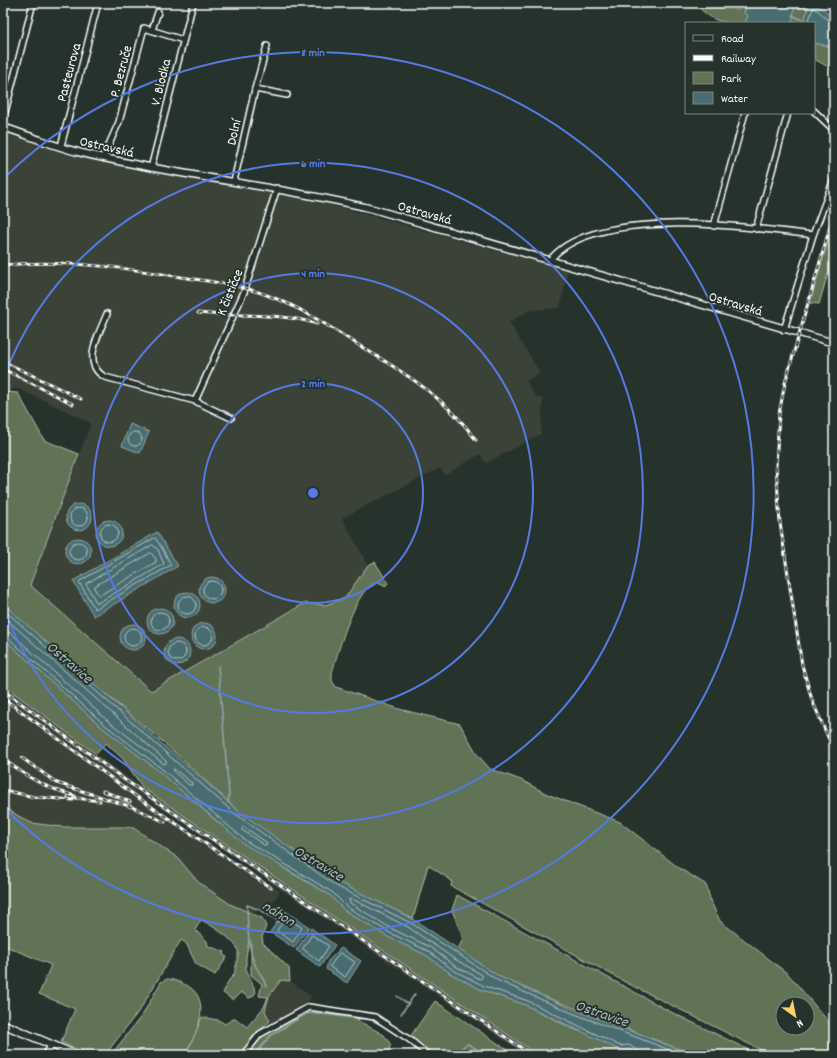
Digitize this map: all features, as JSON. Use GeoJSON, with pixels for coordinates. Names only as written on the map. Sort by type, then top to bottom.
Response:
{"type":"FeatureCollection","features":[{"type":"Feature","properties":{"kind":"main road"},"geometry":{"type":"LineString","coordinates":[[3,1024],[76,1055]]}},
{"type":"Feature","properties":{"kind":"street"},"geometry":{"type":"LineString","coordinates":[[3,120],[33,3]]}},
{"type":"Feature","properties":{"kind":"street","name":"Pasteurova"},"geometry":{"type":"LineString","coordinates":[[60,146],[98,3]]}},
{"type":"Feature","properties":{"kind":"street","name":"V. Blodka"},"geometry":{"type":"LineString","coordinates":[[151,168],[192,3]]}},
{"type":"Feature","properties":{"kind":"street"},"geometry":{"type":"LineString","coordinates":[[158,12],[152,30],[183,40]]}},
{"type":"Feature","properties":{"kind":"street","name":"P. Bezruče"},"geometry":{"type":"LineString","coordinates":[[103,158],[119,122],[144,28],[152,30]]}},
{"type":"Feature","properties":{"kind":"street","name":"Dolní"},"geometry":{"type":"LineString","coordinates":[[234,181],[267,46]]}},
{"type":"Feature","properties":{"kind":"street"},"geometry":{"type":"LineString","coordinates":[[256,89],[287,95]]}},
{"type":"Feature","properties":{"kind":"street"},"geometry":{"type":"LineString","coordinates":[[815,112],[834,130]]}},
{"type":"Feature","properties":{"kind":"street"},"geometry":{"type":"LineString","coordinates":[[714,226],[745,114]]}},
{"type":"Feature","properties":{"kind":"street"},"geometry":{"type":"LineString","coordinates":[[756,229],[788,114]]}},
{"type":"Feature","properties":{"kind":"street","name":"Ostravská"},"geometry":{"type":"LineString","coordinates":[[3,127],[76,152],[103,158],[151,168],[277,188],[373,209],[784,330],[834,343]]}},
{"type":"Feature","properties":{"kind":"street"},"geometry":{"type":"LineString","coordinates":[[784,330],[813,235],[834,179]]}},
{"type":"Feature","properties":{"kind":"street","name":"K čističce"},"geometry":{"type":"LineString","coordinates":[[195,401],[244,292],[277,188]]}},
{"type":"Feature","properties":{"kind":"street"},"geometry":{"type":"LineString","coordinates":[[550,260],[562,248],[570,243],[604,232],[658,223],[756,229],[813,235]]}},
{"type":"Feature","properties":{"kind":"street"},"geometry":{"type":"LineString","coordinates":[[107,314],[92,353],[94,366],[99,373],[109,378],[195,401],[231,418]]}},
{"type":"Feature","properties":{"kind":"street"},"geometry":{"type":"LineString","coordinates":[[243,1055],[260,1034],[309,1007],[375,1017],[410,1040],[428,1055]]}},
{"type":"Feature","properties":{"kind":"street"},"geometry":{"type":"LineString","coordinates":[[45,1055],[52,1045]]}},
{"type":"Feature","properties":{"kind":"shaded area"},"geometry":{"type":"Polygon","coordinates":[[[3,131],[69,155],[148,172],[314,200],[568,270],[560,308],[530,310],[509,322],[540,373],[526,381],[536,397],[543,398],[541,434],[486,463],[480,454],[445,475],[440,468],[342,518],[368,565],[346,598],[325,605],[305,603],[151,691],[30,585],[91,423],[17,388],[5,392],[3,396],[3,131]]]}},
{"type":"Feature","properties":{"kind":"shaded area"},"geometry":{"type":"Polygon","coordinates":[[[3,685],[127,777],[538,1055],[526,1055],[137,792],[163,812],[280,891],[273,902],[251,913],[230,904],[198,882],[178,858],[63,827],[31,823],[3,807],[3,685]]]}},
{"type":"Feature","properties":{"kind":"shaded area"},"geometry":{"type":"Polygon","coordinates":[[[281,980],[290,981],[311,996],[307,1005],[274,1024],[265,1015],[265,1011],[269,996],[281,980]]]}},
{"type":"Feature","properties":{"kind":"green space"},"geometry":{"type":"Polygon","coordinates":[[[694,3],[727,3],[737,11],[742,3],[751,3],[747,5],[744,13],[748,16],[745,22],[722,22],[707,14],[694,3]]]}},
{"type":"Feature","properties":{"kind":"green space"},"geometry":{"type":"Polygon","coordinates":[[[795,3],[809,3],[804,22],[792,22],[795,3]]]}},
{"type":"Feature","properties":{"kind":"green space"},"geometry":{"type":"Polygon","coordinates":[[[815,43],[832,47],[834,43],[834,70],[815,60],[815,43]]]}},
{"type":"Feature","properties":{"kind":"green space"},"geometry":{"type":"Polygon","coordinates":[[[834,221],[834,253],[819,304],[810,303],[834,221]]]}},
{"type":"Feature","properties":{"kind":"green space"},"geometry":{"type":"Polygon","coordinates":[[[5,392],[18,393],[44,440],[79,454],[30,585],[151,691],[305,603],[325,605],[345,598],[368,565],[375,562],[388,583],[385,586],[376,583],[367,588],[351,616],[332,673],[332,681],[336,687],[399,709],[460,724],[477,754],[490,769],[521,780],[547,794],[620,822],[679,868],[705,884],[711,902],[720,921],[788,974],[807,996],[775,996],[775,1036],[815,1036],[815,1006],[834,1028],[834,1055],[773,1055],[757,1048],[625,982],[451,886],[452,881],[428,865],[413,919],[338,882],[245,817],[162,741],[72,666],[3,604],[3,396],[5,392]]]}},
{"type":"Feature","properties":{"kind":"green space"},"geometry":{"type":"Polygon","coordinates":[[[3,638],[103,728],[160,772],[220,824],[288,871],[330,895],[344,910],[388,937],[426,955],[450,973],[482,990],[526,1005],[571,1028],[629,1049],[638,1055],[538,1055],[143,788],[123,759],[106,743],[96,754],[3,685],[3,638]]]}},
{"type":"Feature","properties":{"kind":"green space"},"geometry":{"type":"Polygon","coordinates":[[[3,807],[31,823],[63,827],[132,827],[178,858],[198,882],[230,904],[262,918],[266,926],[262,937],[263,943],[289,968],[290,981],[281,980],[269,996],[265,1011],[270,1021],[254,1035],[240,1055],[195,1055],[188,1050],[202,1017],[218,1020],[225,1024],[235,1018],[247,1027],[264,1007],[268,997],[259,996],[262,984],[251,975],[251,941],[249,940],[246,957],[246,969],[256,992],[249,998],[241,992],[233,1000],[223,993],[229,980],[234,975],[238,950],[227,937],[201,920],[195,930],[207,941],[208,946],[225,952],[223,955],[227,957],[215,975],[196,964],[186,943],[181,940],[141,1008],[105,1055],[91,1055],[61,1042],[75,1009],[39,994],[51,965],[3,945],[3,807]]]}},
{"type":"Feature","properties":{"kind":"green space"},"geometry":{"type":"Polygon","coordinates":[[[457,895],[669,1011],[759,1055],[694,1055],[543,996],[500,977],[458,950],[463,938],[452,910],[457,895]]]}},
{"type":"Feature","properties":{"kind":"green space"},"geometry":{"type":"Polygon","coordinates":[[[167,979],[175,980],[188,986],[195,992],[200,1000],[200,1019],[193,1038],[184,1055],[111,1055],[143,1014],[161,982],[167,979]]]}},
{"type":"Feature","properties":{"kind":"green space"},"geometry":{"type":"Polygon","coordinates":[[[435,1001],[515,1055],[431,1055],[410,1037],[435,1001]]]}},
{"type":"Feature","properties":{"kind":"green space"},"geometry":{"type":"Polygon","coordinates":[[[310,1009],[366,1017],[357,1020],[384,1035],[391,1045],[389,1048],[395,1055],[246,1055],[261,1037],[310,1009]]]}},
{"type":"Feature","properties":{"kind":"water"},"geometry":{"type":"Polygon","coordinates":[[[751,3],[795,3],[792,22],[745,22],[748,16],[744,13],[747,5],[751,3]]]}},
{"type":"Feature","properties":{"kind":"water"},"geometry":{"type":"Polygon","coordinates":[[[809,3],[824,9],[834,20],[834,43],[832,47],[815,43],[815,22],[804,22],[809,3]]]}},
{"type":"Feature","properties":{"kind":"water"},"geometry":{"type":"Polygon","coordinates":[[[130,424],[149,432],[140,453],[122,446],[130,424]]]}},
{"type":"Feature","properties":{"kind":"water"},"geometry":{"type":"Polygon","coordinates":[[[79,504],[88,508],[92,517],[88,526],[79,530],[70,526],[66,517],[70,508],[79,504]]]}},
{"type":"Feature","properties":{"kind":"water"},"geometry":{"type":"Polygon","coordinates":[[[109,520],[118,524],[122,533],[118,542],[109,546],[100,542],[96,533],[100,524],[109,520]]]}},
{"type":"Feature","properties":{"kind":"water"},"geometry":{"type":"Polygon","coordinates":[[[157,532],[178,566],[94,616],[73,581],[157,532]]]}},
{"type":"Feature","properties":{"kind":"water"},"geometry":{"type":"Polygon","coordinates":[[[78,538],[87,542],[91,551],[87,560],[78,564],[69,560],[65,551],[69,542],[78,538]]]}},
{"type":"Feature","properties":{"kind":"water"},"geometry":{"type":"Polygon","coordinates":[[[212,577],[221,581],[225,590],[221,599],[212,603],[203,599],[199,590],[203,581],[212,577]]]}},
{"type":"Feature","properties":{"kind":"water"},"geometry":{"type":"Polygon","coordinates":[[[187,592],[196,596],[200,605],[196,614],[187,618],[178,614],[174,605],[178,596],[187,592]]]}},
{"type":"Feature","properties":{"kind":"water"},"geometry":{"type":"Polygon","coordinates":[[[3,604],[237,810],[338,882],[413,919],[500,977],[574,1010],[694,1055],[638,1055],[629,1049],[620,1050],[526,1005],[482,990],[450,973],[426,955],[388,937],[344,910],[330,895],[244,844],[160,772],[103,728],[3,638],[3,604]]]}},
{"type":"Feature","properties":{"kind":"water"},"geometry":{"type":"Polygon","coordinates":[[[160,608],[169,612],[173,621],[169,630],[160,634],[151,630],[147,621],[151,612],[160,608]]]}},
{"type":"Feature","properties":{"kind":"water"},"geometry":{"type":"Polygon","coordinates":[[[204,623],[213,627],[217,636],[213,645],[204,649],[195,645],[191,636],[195,627],[204,623]]]}},
{"type":"Feature","properties":{"kind":"water"},"geometry":{"type":"Polygon","coordinates":[[[133,624],[142,628],[146,637],[142,646],[133,650],[124,646],[120,637],[124,628],[133,624]]]}},
{"type":"Feature","properties":{"kind":"water"},"geometry":{"type":"Polygon","coordinates":[[[177,639],[186,643],[190,652],[186,661],[177,665],[168,661],[164,652],[168,643],[177,639]]]}},
{"type":"Feature","properties":{"kind":"water"},"geometry":{"type":"Polygon","coordinates":[[[285,911],[309,927],[294,948],[270,932],[285,911]]]}},
{"type":"Feature","properties":{"kind":"water"},"geometry":{"type":"Polygon","coordinates":[[[311,928],[335,945],[320,967],[296,950],[311,928]]]}},
{"type":"Feature","properties":{"kind":"water"},"geometry":{"type":"Polygon","coordinates":[[[341,948],[361,961],[347,983],[326,969],[328,961],[341,948]]]}},
{"type":"Feature","properties":{"kind":"waterway"},"geometry":{"type":"LineString","coordinates":[[744,3],[750,5]]}},
{"type":"Feature","properties":{"kind":"waterway"},"geometry":{"type":"LineString","coordinates":[[792,15],[805,21]]}},
{"type":"Feature","properties":{"kind":"waterway"},"geometry":{"type":"LineString","coordinates":[[218,666],[229,795],[228,803]]}},
{"type":"Feature","properties":{"kind":"waterway"},"geometry":{"type":"LineString","coordinates":[[266,986],[263,977],[256,967],[251,952],[248,936],[247,905],[260,910],[280,922]]}},
{"type":"Feature","properties":{"kind":"waterway","name":"náhon"},"geometry":{"type":"LineString","coordinates":[[397,996],[408,1004],[415,994]]}},
{"type":"Feature","properties":{"kind":"waterway"},"geometry":{"type":"LineString","coordinates":[[401,1014],[408,1004]]}},
{"type":"Feature","properties":{"kind":"waterway"},"geometry":{"type":"LineString","coordinates":[[255,1055],[270,1036],[306,1014],[312,1013],[372,1020],[391,1030]]}},
{"type":"Feature","properties":{"kind":"waterway"},"geometry":{"type":"LineString","coordinates":[[409,1042],[423,1055]]}},
{"type":"Feature","properties":{"kind":"waterway"},"geometry":{"type":"LineString","coordinates":[[456,1055],[464,1046],[468,1044],[486,1055]]}},
{"type":"Feature","properties":{"kind":"railway"},"geometry":{"type":"LineString","coordinates":[[834,213],[785,383],[779,414],[776,466],[780,523],[802,665],[812,700],[834,751]]}},
{"type":"Feature","properties":{"kind":"railway"},"geometry":{"type":"LineString","coordinates":[[3,265],[48,263],[115,267],[216,282],[261,293],[312,316],[417,382],[454,414],[466,426],[476,440]]}},
{"type":"Feature","properties":{"kind":"railway"},"geometry":{"type":"LineString","coordinates":[[198,313],[274,316],[303,320],[317,324]]}},
{"type":"Feature","properties":{"kind":"railway"},"geometry":{"type":"LineString","coordinates":[[3,361],[81,399]]}},
{"type":"Feature","properties":{"kind":"railway"},"geometry":{"type":"LineString","coordinates":[[3,369],[73,404]]}},
{"type":"Feature","properties":{"kind":"railway"},"geometry":{"type":"LineString","coordinates":[[3,690],[125,780],[532,1055]]}},
{"type":"Feature","properties":{"kind":"railway"},"geometry":{"type":"LineString","coordinates":[[3,698],[137,797],[271,888]]}},
{"type":"Feature","properties":{"kind":"railway"},"geometry":{"type":"LineString","coordinates":[[22,758],[57,783],[132,807],[165,822]]}},
{"type":"Feature","properties":{"kind":"railway"},"geometry":{"type":"LineString","coordinates":[[3,759],[37,781],[75,796]]}},
{"type":"Feature","properties":{"kind":"railway"},"geometry":{"type":"LineString","coordinates":[[3,790],[34,797],[73,800]]}},
{"type":"Feature","properties":{"kind":"railway"},"geometry":{"type":"LineString","coordinates":[[103,791],[130,802]]}},
{"type":"Feature","properties":{"kind":"railway"},"geometry":{"type":"LineString","coordinates":[[68,797],[100,801]]}},
{"type":"Feature","properties":{"kind":"water label","name":"Ostravice"},"geometry":{"type":"Point","coordinates":[70,662]}},
{"type":"Feature","properties":{"kind":"water label","name":"Ostravice"},"geometry":{"type":"Point","coordinates":[319,863]}},
{"type":"Feature","properties":{"kind":"water label","name":"Ostravice"},"geometry":{"type":"Point","coordinates":[602,1013]}}]}
